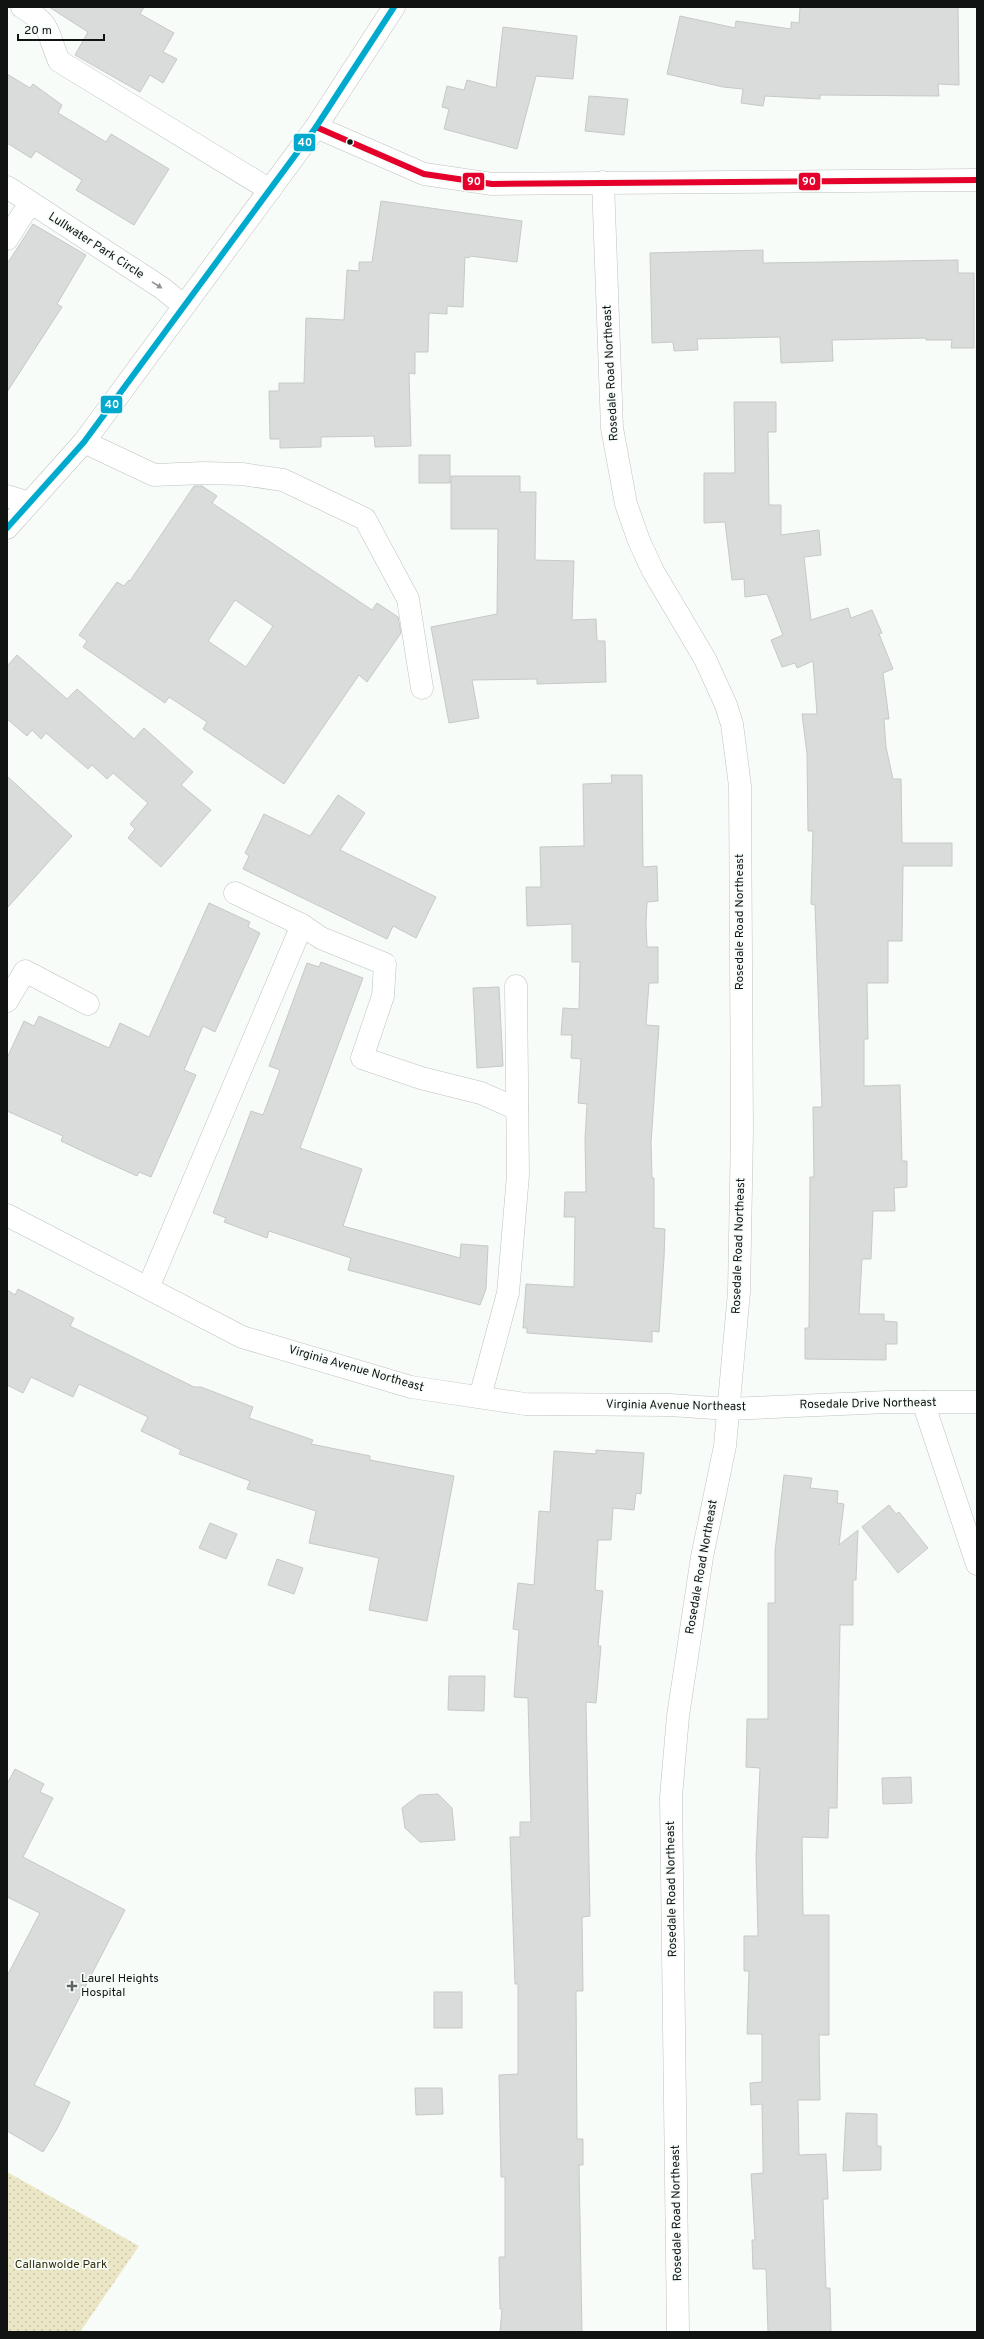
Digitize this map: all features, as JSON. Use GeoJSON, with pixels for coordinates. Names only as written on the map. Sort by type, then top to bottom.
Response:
{"type":"FeatureCollection","features":[{"type":"Feature","properties":{"kind":"street"},"geometry":{"type":"LineString","coordinates":[[22,7],[38,17],[48,28],[59,61],[270,190]]}},
{"type":"Feature","properties":{"kind":"street"},"geometry":{"type":"LineString","coordinates":[[7,528],[84,442],[316,127],[394,7]]}},
{"type":"Feature","properties":{"kind":"street"},"geometry":{"type":"LineString","coordinates":[[316,127],[424,174],[492,184],[977,180]]}},
{"type":"Feature","properties":{"kind":"street","name":"Rosedale Road Northeast"},"geometry":{"type":"LineString","coordinates":[[603,182],[612,428],[626,504],[638,541],[653,571],[689,631],[717,682],[732,724],[740,786],[741,1210],[739,1292],[725,1446],[702,1557],[678,1716],[671,1797],[678,2332]]}},
{"type":"Feature","properties":{"kind":"street","name":"Lullwater Park Circle"},"geometry":{"type":"LineString","coordinates":[[7,187],[162,288],[184,306]]}},
{"type":"Feature","properties":{"kind":"street"},"geometry":{"type":"LineString","coordinates":[[7,239],[30,203]]}},
{"type":"Feature","properties":{"kind":"street"},"geometry":{"type":"LineString","coordinates":[[84,442],[154,475],[204,472],[242,474],[283,480],[365,519],[408,599],[422,688]]}},
{"type":"Feature","properties":{"kind":"street"},"geometry":{"type":"LineString","coordinates":[[7,496],[29,503]]}},
{"type":"Feature","properties":{"kind":"street"},"geometry":{"type":"LineString","coordinates":[[234,893],[302,925],[321,938],[385,964],[383,996],[362,1058],[421,1078],[481,1093],[516,1109]]}},
{"type":"Feature","properties":{"kind":"street"},"geometry":{"type":"LineString","coordinates":[[148,1288],[302,925]]}},
{"type":"Feature","properties":{"kind":"street"},"geometry":{"type":"LineString","coordinates":[[7,1001],[25,971],[88,1004]]}},
{"type":"Feature","properties":{"kind":"street"},"geometry":{"type":"LineString","coordinates":[[480,1397],[508,1293],[518,1175],[516,1109],[516,986]]}},
{"type":"Feature","properties":{"kind":"street","name":"Virginia Avenue Northeast"},"geometry":{"type":"LineString","coordinates":[[7,1215],[242,1336],[411,1387],[525,1404],[670,1405],[728,1409],[758,1407]]}},
{"type":"Feature","properties":{"kind":"street"},"geometry":{"type":"LineString","coordinates":[[923,1402],[977,1564]]}},
{"type":"Feature","properties":{"kind":"street","name":"Rosedale Drive Northeast"},"geometry":{"type":"LineString","coordinates":[[758,1407],[923,1402],[977,1402]]}},
{"type":"Feature","properties":{"kind":"green space","name":"Callanwolde Park"},"geometry":{"type":"Polygon","coordinates":[[[7,2172],[139,2246],[80,2332],[7,2332],[7,2172]]]}},
{"type":"Feature","properties":{"kind":"building"},"geometry":{"type":"Polygon","coordinates":[[[49,7],[144,7],[140,14],[174,33],[163,52],[177,59],[163,83],[150,75],[140,92],[75,55],[88,32],[49,7]]]}},
{"type":"Feature","properties":{"kind":"building"},"geometry":{"type":"Polygon","coordinates":[[[800,7],[958,7],[959,85],[938,84],[939,96],[820,95],[820,99],[765,96],[763,106],[741,103],[743,89],[723,87],[667,74],[680,16],[735,28],[736,21],[791,29],[791,22],[799,23],[800,7]]]}},
{"type":"Feature","properties":{"kind":"building"},"geometry":{"type":"Polygon","coordinates":[[[503,27],[577,36],[573,79],[536,76],[517,149],[444,129],[449,109],[442,107],[447,86],[464,90],[467,80],[496,88],[503,27]]]}},
{"type":"Feature","properties":{"kind":"building"},"geometry":{"type":"Polygon","coordinates":[[[7,74],[30,88],[33,84],[62,105],[58,113],[106,142],[111,134],[169,169],[134,225],[76,190],[82,180],[36,151],[31,158],[7,143],[7,74]]]}},
{"type":"Feature","properties":{"kind":"building"},"geometry":{"type":"Polygon","coordinates":[[[589,96],[628,99],[624,135],[585,131],[589,96]]]}},
{"type":"Feature","properties":{"kind":"building"},"geometry":{"type":"Polygon","coordinates":[[[381,201],[522,221],[517,262],[470,256],[469,258],[465,257],[463,307],[447,306],[447,314],[429,313],[428,352],[415,352],[415,374],[409,373],[411,446],[375,447],[374,436],[321,437],[321,447],[280,448],[280,439],[270,439],[269,391],[279,391],[279,383],[304,383],[306,318],[344,320],[347,270],[359,271],[359,262],[372,262],[381,201]]]}},
{"type":"Feature","properties":{"kind":"building"},"geometry":{"type":"Polygon","coordinates":[[[33,224],[86,255],[57,304],[62,307],[7,392],[7,264],[33,224]]]}},
{"type":"Feature","properties":{"kind":"building"},"geometry":{"type":"Polygon","coordinates":[[[763,250],[763,263],[958,260],[958,273],[974,273],[974,348],[951,348],[952,340],[926,340],[926,338],[832,340],[833,361],[781,363],[780,337],[697,339],[698,350],[674,351],[673,342],[652,343],[650,253],[763,250]]]}},
{"type":"Feature","properties":{"kind":"building"},"geometry":{"type":"Polygon","coordinates":[[[734,402],[776,402],[776,432],[768,432],[769,505],[781,505],[781,535],[819,530],[821,555],[804,557],[811,620],[848,608],[851,618],[872,610],[882,633],[879,634],[893,669],[883,673],[889,719],[884,719],[886,747],[893,779],[901,779],[902,843],[952,843],[952,866],[903,866],[902,941],[888,941],[888,983],[867,983],[868,1039],[864,1039],[864,1086],[900,1085],[902,1161],[907,1161],[907,1187],[894,1188],[895,1211],[873,1211],[871,1259],[862,1259],[859,1314],[884,1314],[884,1321],[897,1322],[897,1344],[886,1344],[886,1360],[805,1359],[805,1328],[809,1328],[810,1177],[814,1177],[813,1107],[822,1107],[815,905],[811,904],[813,831],[808,831],[807,754],[802,714],[817,714],[813,661],[797,668],[795,663],[782,667],[771,640],[783,635],[767,594],[745,597],[744,579],[732,580],[725,522],[704,523],[704,473],[735,473],[734,402]]]}},
{"type":"Feature","properties":{"kind":"building"},"geometry":{"type":"Polygon","coordinates":[[[419,455],[450,455],[450,483],[419,483],[419,455]]]}},
{"type":"Feature","properties":{"kind":"building"},"geometry":{"type":"Polygon","coordinates":[[[451,476],[520,476],[520,492],[536,492],[535,560],[574,561],[572,620],[596,619],[597,641],[605,641],[606,682],[537,684],[537,679],[472,680],[479,718],[449,723],[431,627],[497,614],[498,529],[451,529],[451,476]]]}},
{"type":"Feature","properties":{"kind":"building"},"geometry":{"type":"Polygon","coordinates":[[[194,486],[202,486],[217,496],[212,503],[372,610],[377,603],[398,617],[401,633],[367,682],[359,675],[284,784],[203,729],[207,722],[169,697],[165,703],[83,647],[87,641],[79,635],[117,582],[124,586],[129,580],[130,581],[194,486]],[[235,600],[208,641],[246,667],[273,626],[235,600]]]}},
{"type":"Feature","properties":{"kind":"building"},"geometry":{"type":"Polygon","coordinates":[[[17,655],[67,699],[77,689],[134,739],[144,728],[193,772],[181,785],[211,810],[161,867],[128,838],[135,829],[130,824],[148,803],[113,773],[107,779],[92,765],[88,769],[46,733],[41,739],[32,730],[27,736],[7,719],[7,666],[17,655]]]}},
{"type":"Feature","properties":{"kind":"building"},"geometry":{"type":"Polygon","coordinates":[[[611,775],[642,775],[643,867],[657,866],[658,901],[647,902],[646,923],[647,947],[658,947],[658,983],[649,983],[646,1025],[659,1026],[651,1143],[652,1178],[654,1178],[654,1228],[665,1229],[659,1332],[652,1331],[652,1342],[527,1333],[527,1328],[523,1328],[526,1284],[574,1287],[575,1217],[564,1217],[565,1192],[586,1192],[585,1139],[587,1104],[578,1103],[581,1059],[571,1058],[572,1035],[561,1035],[563,1008],[579,1009],[580,962],[572,962],[572,924],[527,926],[526,887],[541,887],[540,847],[584,846],[583,784],[612,783],[611,775]]]}},
{"type":"Feature","properties":{"kind":"building"},"geometry":{"type":"Polygon","coordinates":[[[7,776],[72,836],[7,908],[7,776]]]}},
{"type":"Feature","properties":{"kind":"building"},"geometry":{"type":"Polygon","coordinates":[[[338,795],[365,813],[340,850],[436,897],[416,938],[393,926],[387,939],[243,869],[249,856],[245,853],[264,814],[310,836],[338,795]]]}},
{"type":"Feature","properties":{"kind":"building"},"geometry":{"type":"Polygon","coordinates":[[[209,903],[250,922],[248,927],[260,933],[215,1032],[203,1026],[184,1070],[196,1075],[151,1177],[139,1172],[137,1176],[95,1157],[61,1141],[63,1136],[7,1111],[7,1058],[24,1021],[34,1026],[39,1016],[109,1048],[120,1023],[149,1037],[209,903]]]}},
{"type":"Feature","properties":{"kind":"building"},"geometry":{"type":"Polygon","coordinates":[[[321,962],[363,978],[300,1148],[362,1169],[343,1226],[460,1258],[461,1244],[488,1246],[486,1289],[480,1305],[348,1270],[351,1258],[269,1231],[267,1238],[224,1222],[226,1218],[213,1213],[251,1111],[263,1115],[280,1070],[269,1066],[307,963],[319,967],[321,962]]]}},
{"type":"Feature","properties":{"kind":"building"},"geometry":{"type":"Polygon","coordinates":[[[499,987],[503,1066],[477,1068],[473,988],[499,987]]]}},
{"type":"Feature","properties":{"kind":"building"},"geometry":{"type":"Polygon","coordinates":[[[18,1289],[74,1318],[70,1326],[194,1387],[201,1387],[253,1407],[249,1418],[313,1440],[311,1444],[370,1456],[370,1460],[454,1476],[427,1621],[369,1610],[379,1558],[309,1543],[316,1511],[247,1489],[250,1481],[179,1454],[181,1450],[141,1431],[148,1417],[79,1384],[73,1397],[31,1377],[23,1393],[7,1385],[7,1290],[15,1295],[18,1289]]]}},
{"type":"Feature","properties":{"kind":"building"},"geometry":{"type":"Polygon","coordinates":[[[596,1450],[644,1453],[641,1494],[636,1493],[634,1510],[613,1508],[611,1540],[598,1540],[595,1590],[603,1591],[598,1646],[601,1646],[596,1703],[586,1702],[590,1916],[582,1917],[583,1991],[576,1991],[577,2139],[583,2139],[583,2165],[579,2165],[582,2332],[500,2332],[502,2309],[500,2309],[499,2257],[505,2257],[505,2177],[501,2177],[499,2075],[518,2074],[518,1984],[515,1984],[510,1837],[520,1837],[520,1822],[531,1822],[528,1698],[514,1697],[519,1630],[513,1629],[518,1583],[534,1585],[539,1511],[550,1512],[554,1451],[596,1454],[596,1450]]]}},
{"type":"Feature","properties":{"kind":"building"},"geometry":{"type":"Polygon","coordinates":[[[784,1475],[812,1478],[810,1488],[838,1491],[837,1503],[844,1504],[839,1545],[858,1530],[856,1580],[853,1580],[853,1625],[840,1625],[837,1808],[829,1808],[828,1838],[802,1837],[803,1915],[829,1915],[829,2035],[819,2035],[820,2100],[798,2100],[799,2155],[826,2154],[828,2199],[823,2199],[826,2288],[830,2288],[831,2332],[768,2332],[766,2269],[753,2269],[752,2240],[755,2240],[751,2174],[763,2173],[763,2157],[762,2104],[751,2105],[750,2083],[762,2082],[762,2034],[747,2034],[749,1971],[744,1971],[744,1936],[758,1936],[756,1856],[760,1768],[746,1767],[747,1719],[768,1719],[768,1603],[775,1603],[775,1551],[784,1475]]]}},
{"type":"Feature","properties":{"kind":"building"},"geometry":{"type":"Polygon","coordinates":[[[889,1505],[896,1514],[899,1512],[928,1548],[898,1573],[862,1527],[889,1505]]]}},
{"type":"Feature","properties":{"kind":"building"},"geometry":{"type":"Polygon","coordinates":[[[210,1523],[237,1534],[226,1559],[199,1548],[210,1523]]]}},
{"type":"Feature","properties":{"kind":"building"},"geometry":{"type":"Polygon","coordinates":[[[277,1559],[303,1568],[294,1594],[268,1585],[277,1559]]]}},
{"type":"Feature","properties":{"kind":"building"},"geometry":{"type":"Polygon","coordinates":[[[449,1676],[485,1676],[484,1711],[448,1710],[449,1676]]]}},
{"type":"Feature","properties":{"kind":"building"},"geometry":{"type":"Polygon","coordinates":[[[15,1769],[44,1784],[40,1792],[53,1798],[23,1857],[125,1910],[34,2085],[70,2102],[57,2129],[43,2152],[7,2131],[7,1976],[40,1913],[7,1897],[7,1784],[15,1769]]]}},
{"type":"Feature","properties":{"kind":"building"},"geometry":{"type":"Polygon","coordinates":[[[911,1777],[912,1803],[883,1804],[882,1778],[911,1777]]]}},
{"type":"Feature","properties":{"kind":"building"},"geometry":{"type":"Polygon","coordinates":[[[438,1794],[452,1808],[455,1840],[420,1842],[405,1828],[402,1808],[419,1795],[438,1794]]]}},
{"type":"Feature","properties":{"kind":"building"},"geometry":{"type":"Polygon","coordinates":[[[434,1992],[462,1992],[462,2028],[434,2028],[434,1992]]]}},
{"type":"Feature","properties":{"kind":"building"},"geometry":{"type":"Polygon","coordinates":[[[415,2088],[442,2088],[443,2114],[416,2115],[415,2088]]]}},
{"type":"Feature","properties":{"kind":"building"},"geometry":{"type":"Polygon","coordinates":[[[846,2113],[877,2114],[877,2146],[881,2146],[881,2170],[843,2171],[846,2113]]]}},
{"type":"Feature","properties":{"kind":"transit line","name":"40"},"geometry":{"type":"LineString","coordinates":[[7,528],[84,442],[316,127],[394,7]]}},
{"type":"Feature","properties":{"kind":"transit line","name":"90"},"geometry":{"type":"LineString","coordinates":[[316,127],[424,174],[492,184],[977,180]]}},
{"type":"Feature","properties":{"kind":"place","name":"Laurel Heights Hospital"},"geometry":{"type":"Point","coordinates":[72,1986]}}]}
